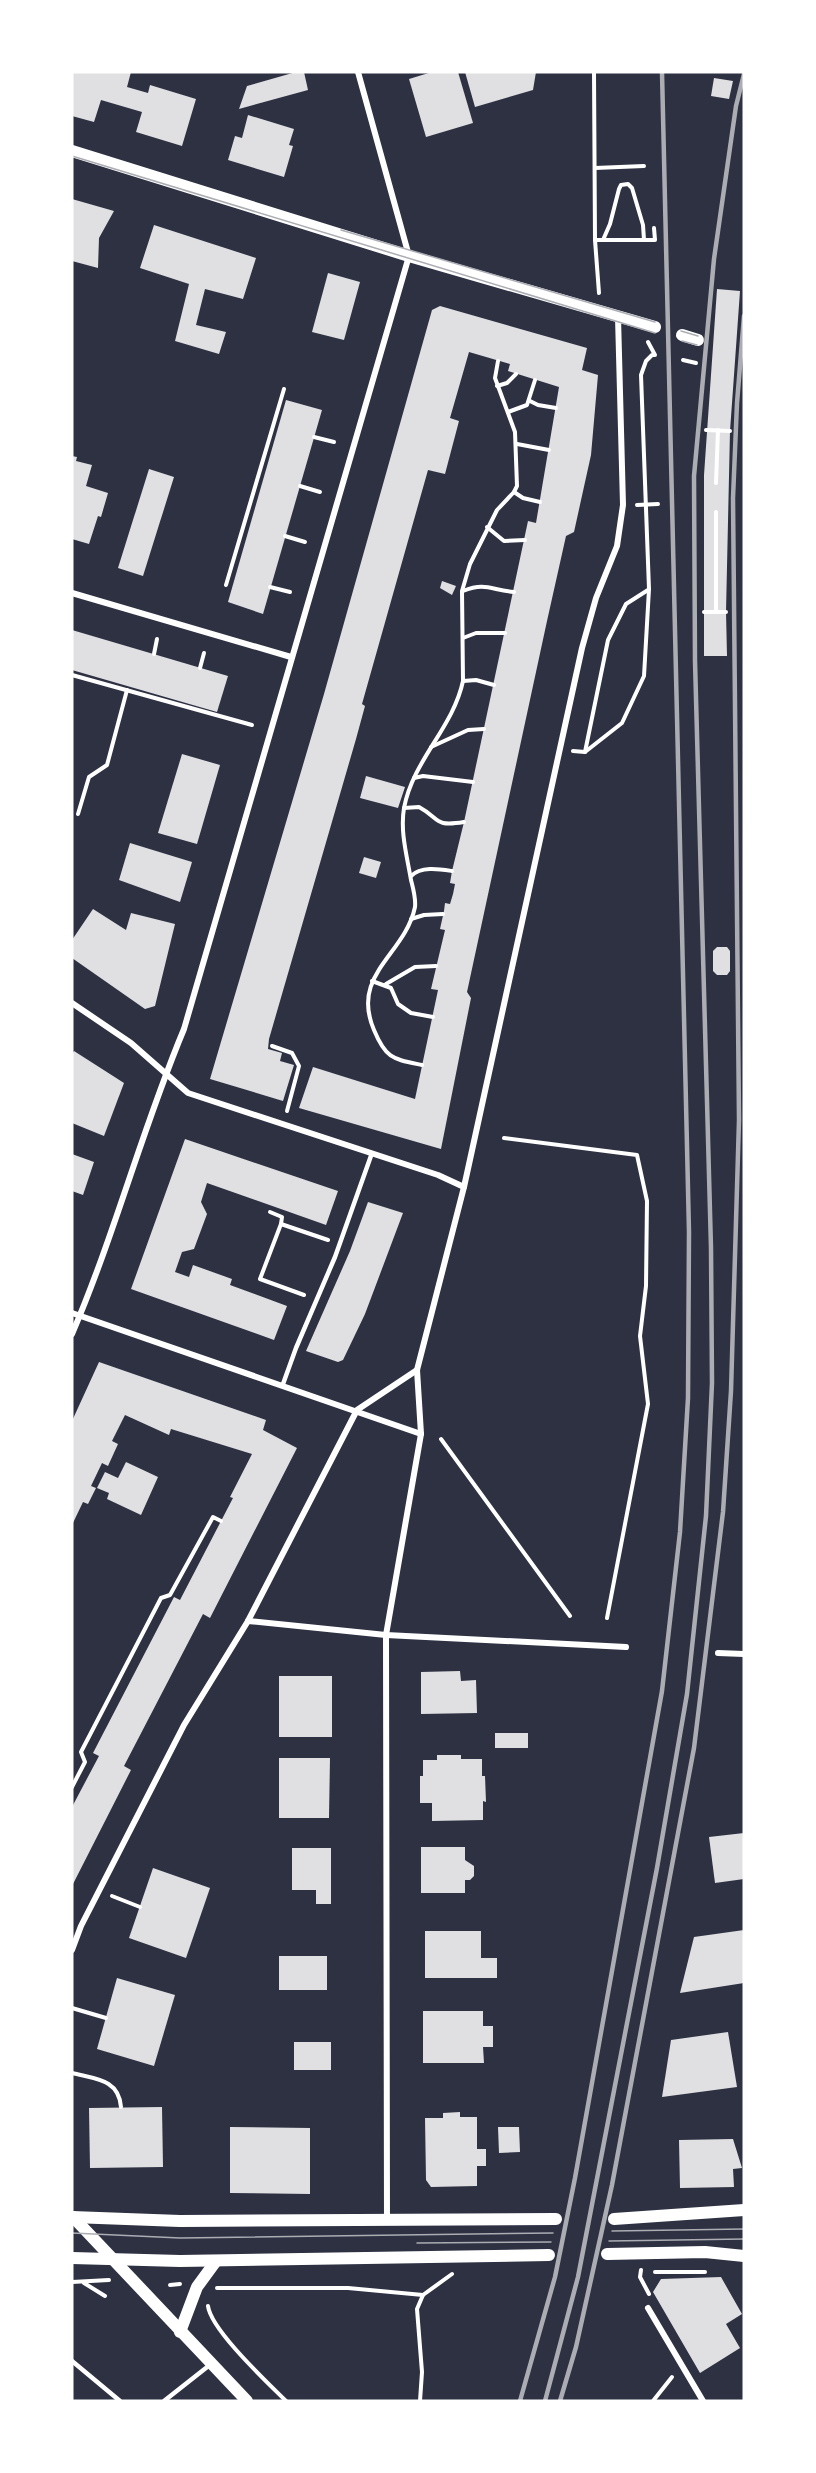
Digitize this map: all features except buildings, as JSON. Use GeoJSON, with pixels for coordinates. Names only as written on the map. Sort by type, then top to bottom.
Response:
{"type":"FeatureCollection","features":[{"type":"Feature","properties":{"kind":"main road"},"geometry":{"type":"LineString","coordinates":[[72,152],[655,327]]}},
{"type":"Feature","properties":{"kind":"main road"},"geometry":{"type":"LineString","coordinates":[[682,335],[698,340]]}},
{"type":"Feature","properties":{"kind":"main road"},"geometry":{"type":"LineString","coordinates":[[614,2219],[744,2210]]}},
{"type":"Feature","properties":{"kind":"main road"},"geometry":{"type":"LineString","coordinates":[[72,2217],[180,2221],[556,2220]]}},
{"type":"Feature","properties":{"kind":"main road"},"geometry":{"type":"LineString","coordinates":[[72,2217],[247,2401]]}},
{"type":"Feature","properties":{"kind":"main road"},"geometry":{"type":"LineString","coordinates":[[607,2254],[705,2252],[744,2256]]}},
{"type":"Feature","properties":{"kind":"main road"},"geometry":{"type":"LineString","coordinates":[[72,2258],[216,2261],[549,2255]]}},
{"type":"Feature","properties":{"kind":"main road"},"geometry":{"type":"LineString","coordinates":[[180,2332],[197,2287],[216,2261]]}},
{"type":"Feature","properties":{"kind":"street"},"geometry":{"type":"LineString","coordinates":[[72,1334],[93,1283],[165,1074],[184,1029],[410,255],[358,72]]}},
{"type":"Feature","properties":{"kind":"street"},"geometry":{"type":"LineString","coordinates":[[387,2220],[386,1635],[421,1434],[417,1370],[464,1187],[582,648],[596,598],[617,546],[623,505],[618,316]]}},
{"type":"Feature","properties":{"kind":"street"},"geometry":{"type":"LineString","coordinates":[[72,593],[291,657]]}},
{"type":"Feature","properties":{"kind":"street"},"geometry":{"type":"LineString","coordinates":[[72,1003],[131,1043],[188,1094],[438,1175],[464,1187]]}},
{"type":"Feature","properties":{"kind":"street"},"geometry":{"type":"LineString","coordinates":[[72,1313],[206,1360],[283,1384],[421,1434]]}},
{"type":"Feature","properties":{"kind":"street"},"geometry":{"type":"LineString","coordinates":[[72,1950],[81,1926],[184,1725],[248,1621],[357,1410],[417,1370]]}},
{"type":"Feature","properties":{"kind":"street"},"geometry":{"type":"LineString","coordinates":[[248,1621],[386,1635],[626,1647]]}},
{"type":"Feature","properties":{"kind":"street"},"geometry":{"type":"LineString","coordinates":[[718,1653],[744,1654]]}},
{"type":"Feature","properties":{"kind":"street"},"geometry":{"type":"LineString","coordinates":[[648,2308],[703,2401]]}},
{"type":"Feature","properties":{"kind":"lane"},"geometry":{"type":"LineString","coordinates":[[283,1384],[340,1244],[372,1153]]}},
{"type":"Feature","properties":{"kind":"lane"},"geometry":{"type":"LineString","coordinates":[[72,2361],[120,2401]]}},
{"type":"Feature","properties":{"kind":"lane"},"geometry":{"type":"LineString","coordinates":[[165,2401],[211,2364]]}},
{"type":"Feature","properties":{"kind":"path"},"geometry":{"type":"LineString","coordinates":[[594,72],[595,240],[600,311]]}},
{"type":"Feature","properties":{"kind":"path"},"geometry":{"type":"LineString","coordinates":[[595,168],[644,166]]}},
{"type":"Feature","properties":{"kind":"path"},"geometry":{"type":"LineString","coordinates":[[603,240],[610,224],[619,189],[621,185],[628,184],[632,189],[643,225],[644,240]]}},
{"type":"Feature","properties":{"kind":"path"},"geometry":{"type":"LineString","coordinates":[[595,240],[655,240],[654,228]]}},
{"type":"Feature","properties":{"kind":"path"},"geometry":{"type":"LineString","coordinates":[[561,750],[585,752],[622,723],[644,676],[649,589],[642,375],[646,361],[652,355],[656,355]]}},
{"type":"Feature","properties":{"kind":"path"},"geometry":{"type":"LineString","coordinates":[[682,360],[696,363]]}},
{"type":"Feature","properties":{"kind":"path"},"geometry":{"type":"LineString","coordinates":[[422,1065],[395,1060],[380,1043],[368,1012],[368,997],[372,981],[410,920],[415,905],[402,831],[404,808],[414,778],[457,704],[463,681],[462,591],[470,564],[487,527],[497,510],[514,492],[517,444],[515,432],[495,378],[498,361]]}},
{"type":"Feature","properties":{"kind":"path"},"geometry":{"type":"LineString","coordinates":[[497,386],[507,383],[516,374]]}},
{"type":"Feature","properties":{"kind":"path"},"geometry":{"type":"LineString","coordinates":[[508,412],[527,405],[535,380]]}},
{"type":"Feature","properties":{"kind":"path"},"geometry":{"type":"LineString","coordinates":[[226,585],[284,389]]}},
{"type":"Feature","properties":{"kind":"path"},"geometry":{"type":"LineString","coordinates":[[530,400],[538,405],[556,408]]}},
{"type":"Feature","properties":{"kind":"path"},"geometry":{"type":"LineString","coordinates":[[706,430],[730,431]]}},
{"type":"Feature","properties":{"kind":"path"},"geometry":{"type":"LineString","coordinates":[[716,483],[718,430]]}},
{"type":"Feature","properties":{"kind":"path"},"geometry":{"type":"LineString","coordinates":[[314,437],[334,442]]}},
{"type":"Feature","properties":{"kind":"path"},"geometry":{"type":"LineString","coordinates":[[517,444],[549,450]]}},
{"type":"Feature","properties":{"kind":"path"},"geometry":{"type":"LineString","coordinates":[[300,486],[320,492]]}},
{"type":"Feature","properties":{"kind":"path"},"geometry":{"type":"LineString","coordinates":[[514,492],[523,498],[540,502]]}},
{"type":"Feature","properties":{"kind":"path"},"geometry":{"type":"LineString","coordinates":[[646,504],[657,504]]}},
{"type":"Feature","properties":{"kind":"path"},"geometry":{"type":"LineString","coordinates":[[716,512],[716,612]]}},
{"type":"Feature","properties":{"kind":"path"},"geometry":{"type":"LineString","coordinates":[[487,527],[504,541],[525,540]]}},
{"type":"Feature","properties":{"kind":"path"},"geometry":{"type":"LineString","coordinates":[[285,536],[305,542]]}},
{"type":"Feature","properties":{"kind":"path"},"geometry":{"type":"LineString","coordinates":[[462,591],[484,585],[496,590],[514,592]]}},
{"type":"Feature","properties":{"kind":"path"},"geometry":{"type":"LineString","coordinates":[[270,587],[290,592]]}},
{"type":"Feature","properties":{"kind":"path"},"geometry":{"type":"LineString","coordinates":[[585,752],[608,640],[626,604],[649,589]]}},
{"type":"Feature","properties":{"kind":"path"},"geometry":{"type":"LineString","coordinates":[[704,612],[726,612]]}},
{"type":"Feature","properties":{"kind":"path"},"geometry":{"type":"LineString","coordinates":[[463,638],[476,633],[505,633]]}},
{"type":"Feature","properties":{"kind":"path"},"geometry":{"type":"LineString","coordinates":[[154,654],[157,639]]}},
{"type":"Feature","properties":{"kind":"path"},"geometry":{"type":"LineString","coordinates":[[200,668],[204,653]]}},
{"type":"Feature","properties":{"kind":"path"},"geometry":{"type":"LineString","coordinates":[[72,675],[252,724]]}},
{"type":"Feature","properties":{"kind":"path"},"geometry":{"type":"LineString","coordinates":[[463,681],[476,680],[494,685]]}},
{"type":"Feature","properties":{"kind":"path"},"geometry":{"type":"LineString","coordinates":[[78,814],[89,777],[107,765],[127,690]]}},
{"type":"Feature","properties":{"kind":"path"},"geometry":{"type":"LineString","coordinates":[[430,747],[468,730],[484,729]]}},
{"type":"Feature","properties":{"kind":"path"},"geometry":{"type":"LineString","coordinates":[[414,778],[423,776],[473,782]]}},
{"type":"Feature","properties":{"kind":"path"},"geometry":{"type":"LineString","coordinates":[[404,808],[419,807],[430,817],[444,824],[464,822]]}},
{"type":"Feature","properties":{"kind":"path"},"geometry":{"type":"LineString","coordinates":[[411,877],[416,871],[433,869],[452,871]]}},
{"type":"Feature","properties":{"kind":"path"},"geometry":{"type":"LineString","coordinates":[[410,920],[424,915],[443,914]]}},
{"type":"Feature","properties":{"kind":"path"},"geometry":{"type":"LineString","coordinates":[[385,984],[415,967],[436,966]]}},
{"type":"Feature","properties":{"kind":"path"},"geometry":{"type":"LineString","coordinates":[[372,981],[391,988],[398,1004],[411,1013],[433,1017]]}},
{"type":"Feature","properties":{"kind":"path"},"geometry":{"type":"LineString","coordinates":[[272,1046],[292,1053],[299,1066],[284,1124]]}},
{"type":"Feature","properties":{"kind":"path"},"geometry":{"type":"LineString","coordinates":[[504,1138],[637,1155],[647,1201],[646,1286],[640,1336],[648,1404],[607,1618]]}},
{"type":"Feature","properties":{"kind":"path"},"geometry":{"type":"LineString","coordinates":[[270,1212],[282,1216],[281,1224],[260,1279],[317,1299]]}},
{"type":"Feature","properties":{"kind":"path"},"geometry":{"type":"LineString","coordinates":[[281,1224],[340,1244]]}},
{"type":"Feature","properties":{"kind":"path"},"geometry":{"type":"LineString","coordinates":[[441,1439],[570,1616]]}},
{"type":"Feature","properties":{"kind":"path"},"geometry":{"type":"LineString","coordinates":[[72,1787],[85,1762],[81,1752],[161,1598],[170,1595],[213,1516],[221,1521]]}},
{"type":"Feature","properties":{"kind":"path"},"geometry":{"type":"LineString","coordinates":[[99,1892],[140,1907]]}},
{"type":"Feature","properties":{"kind":"path"},"geometry":{"type":"LineString","coordinates":[[72,2008],[106,2018]]}},
{"type":"Feature","properties":{"kind":"path"},"geometry":{"type":"LineString","coordinates":[[72,2073],[110,2084],[118,2092],[121,2107]]}},
{"type":"Feature","properties":{"kind":"path"},"geometry":{"type":"LineString","coordinates":[[420,2401],[422,2372],[417,2309],[423,2295],[477,2256]]}},
{"type":"Feature","properties":{"kind":"path"},"geometry":{"type":"LineString","coordinates":[[641,2270],[639,2277],[652,2299],[648,2308]]}},
{"type":"Feature","properties":{"kind":"path"},"geometry":{"type":"LineString","coordinates":[[72,2282],[83,2283],[105,2296]]}},
{"type":"Feature","properties":{"kind":"path"},"geometry":{"type":"LineString","coordinates":[[170,2285],[180,2284]]}},
{"type":"Feature","properties":{"kind":"path"},"geometry":{"type":"LineString","coordinates":[[211,2294],[215,2288],[348,2288],[423,2295]]}},
{"type":"Feature","properties":{"kind":"path"},"geometry":{"type":"LineString","coordinates":[[208,2301],[209,2314],[225,2337],[286,2401]]}},
{"type":"Feature","properties":{"kind":"path"},"geometry":{"type":"LineString","coordinates":[[653,2401],[682,2365]]}},
{"type":"Feature","properties":{"kind":"tram line"},"geometry":{"type":"LineString","coordinates":[[72,156],[655,333]]}},
{"type":"Feature","properties":{"kind":"tram line"},"geometry":{"type":"LineString","coordinates":[[341,230],[655,322]]}},
{"type":"Feature","properties":{"kind":"tram line"},"geometry":{"type":"LineString","coordinates":[[681,331],[698,336]]}},
{"type":"Feature","properties":{"kind":"tram line"},"geometry":{"type":"LineString","coordinates":[[682,341],[697,345]]}},
{"type":"Feature","properties":{"kind":"tram line"},"geometry":{"type":"LineString","coordinates":[[612,2231],[744,2229]]}},
{"type":"Feature","properties":{"kind":"tram line"},"geometry":{"type":"LineString","coordinates":[[72,2233],[180,2238],[553,2233]]}},
{"type":"Feature","properties":{"kind":"tram line"},"geometry":{"type":"LineString","coordinates":[[609,2241],[744,2239]]}},
{"type":"Feature","properties":{"kind":"tram line"},"geometry":{"type":"LineString","coordinates":[[417,2243],[551,2242]]}},
{"type":"Feature","properties":{"kind":"railway"},"geometry":{"type":"LineString","coordinates":[[520,2401],[555,2277],[575,2178],[662,1691],[680,1532],[688,1398],[689,1232],[662,72]]}},
{"type":"Feature","properties":{"kind":"railway"},"geometry":{"type":"LineString","coordinates":[[545,2401],[578,2277],[657,1868],[687,1694],[706,1516],[712,1383],[711,1248],[695,661],[694,476],[714,259],[736,106],[744,74]]}},
{"type":"Feature","properties":{"kind":"railway"},"geometry":{"type":"LineString","coordinates":[[560,2401],[576,2347],[612,2185],[694,1748],[723,1512],[731,1391],[739,1120],[733,498],[744,316]]}}]}
